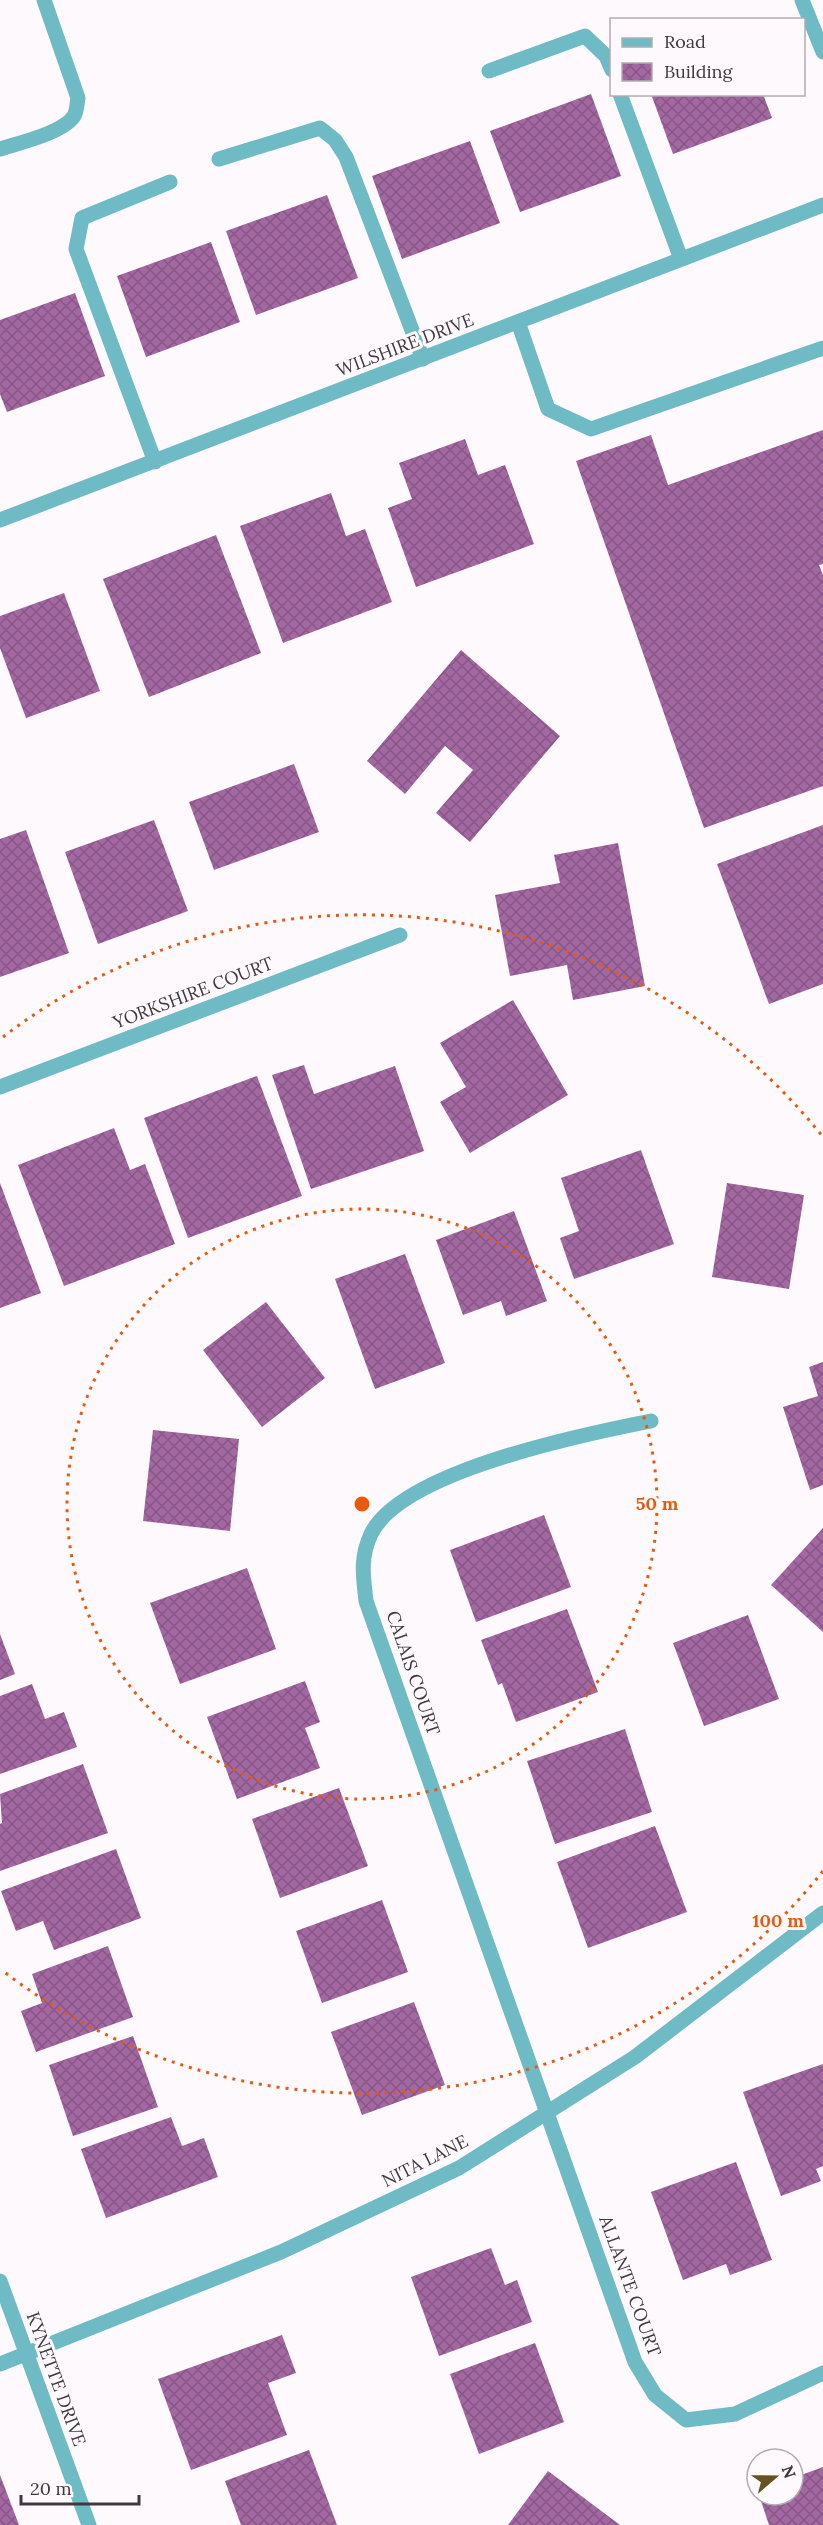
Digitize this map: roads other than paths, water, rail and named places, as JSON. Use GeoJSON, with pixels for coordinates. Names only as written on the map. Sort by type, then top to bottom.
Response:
{"type":"FeatureCollection","features":[{"type":"Feature","properties":{"kind":"street"},"geometry":{"type":"LineString","coordinates":[[0,149],[53,131],[68,123],[75,114],[78,98],[44,0]]}},
{"type":"Feature","properties":{"kind":"street"},"geometry":{"type":"LineString","coordinates":[[802,0],[823,52]]}},
{"type":"Feature","properties":{"kind":"street"},"geometry":{"type":"LineString","coordinates":[[489,71],[585,36],[606,56],[610,65]]}},
{"type":"Feature","properties":{"kind":"street"},"geometry":{"type":"LineString","coordinates":[[621,96],[681,260]]}},
{"type":"Feature","properties":{"kind":"street"},"geometry":{"type":"LineString","coordinates":[[219,159],[320,128],[335,140],[346,157],[423,359]]}},
{"type":"Feature","properties":{"kind":"street"},"geometry":{"type":"LineString","coordinates":[[155,462],[76,249],[82,218],[170,182]]}},
{"type":"Feature","properties":{"kind":"street","name":"WILSHIRE DRIVE"},"geometry":{"type":"LineString","coordinates":[[0,520],[823,205]]}},
{"type":"Feature","properties":{"kind":"street"},"geometry":{"type":"LineString","coordinates":[[518,322],[548,410],[591,429],[823,348]]}},
{"type":"Feature","properties":{"kind":"street","name":"YORKSHIRE COURT"},"geometry":{"type":"LineString","coordinates":[[0,1088],[400,935]]}},
{"type":"Feature","properties":{"kind":"street","name":"CALAIS COURT"},"geometry":{"type":"LineString","coordinates":[[548,2114],[366,1601],[361,1564],[372,1532],[398,1504],[452,1475],[580,1435],[651,1421]]}},
{"type":"Feature","properties":{"kind":"street","name":"NITA LANE"},"geometry":{"type":"LineString","coordinates":[[0,2364],[281,2252],[459,2168],[548,2114],[635,2057],[823,1913]]}},
{"type":"Feature","properties":{"kind":"street","name":"ALLANTE COURT"},"geometry":{"type":"LineString","coordinates":[[548,2114],[635,2362],[655,2395],[686,2420],[735,2414],[823,2373]]}},
{"type":"Feature","properties":{"kind":"street","name":"KYNETTE DRIVE"},"geometry":{"type":"LineString","coordinates":[[0,2281],[89,2525]]}}]}
